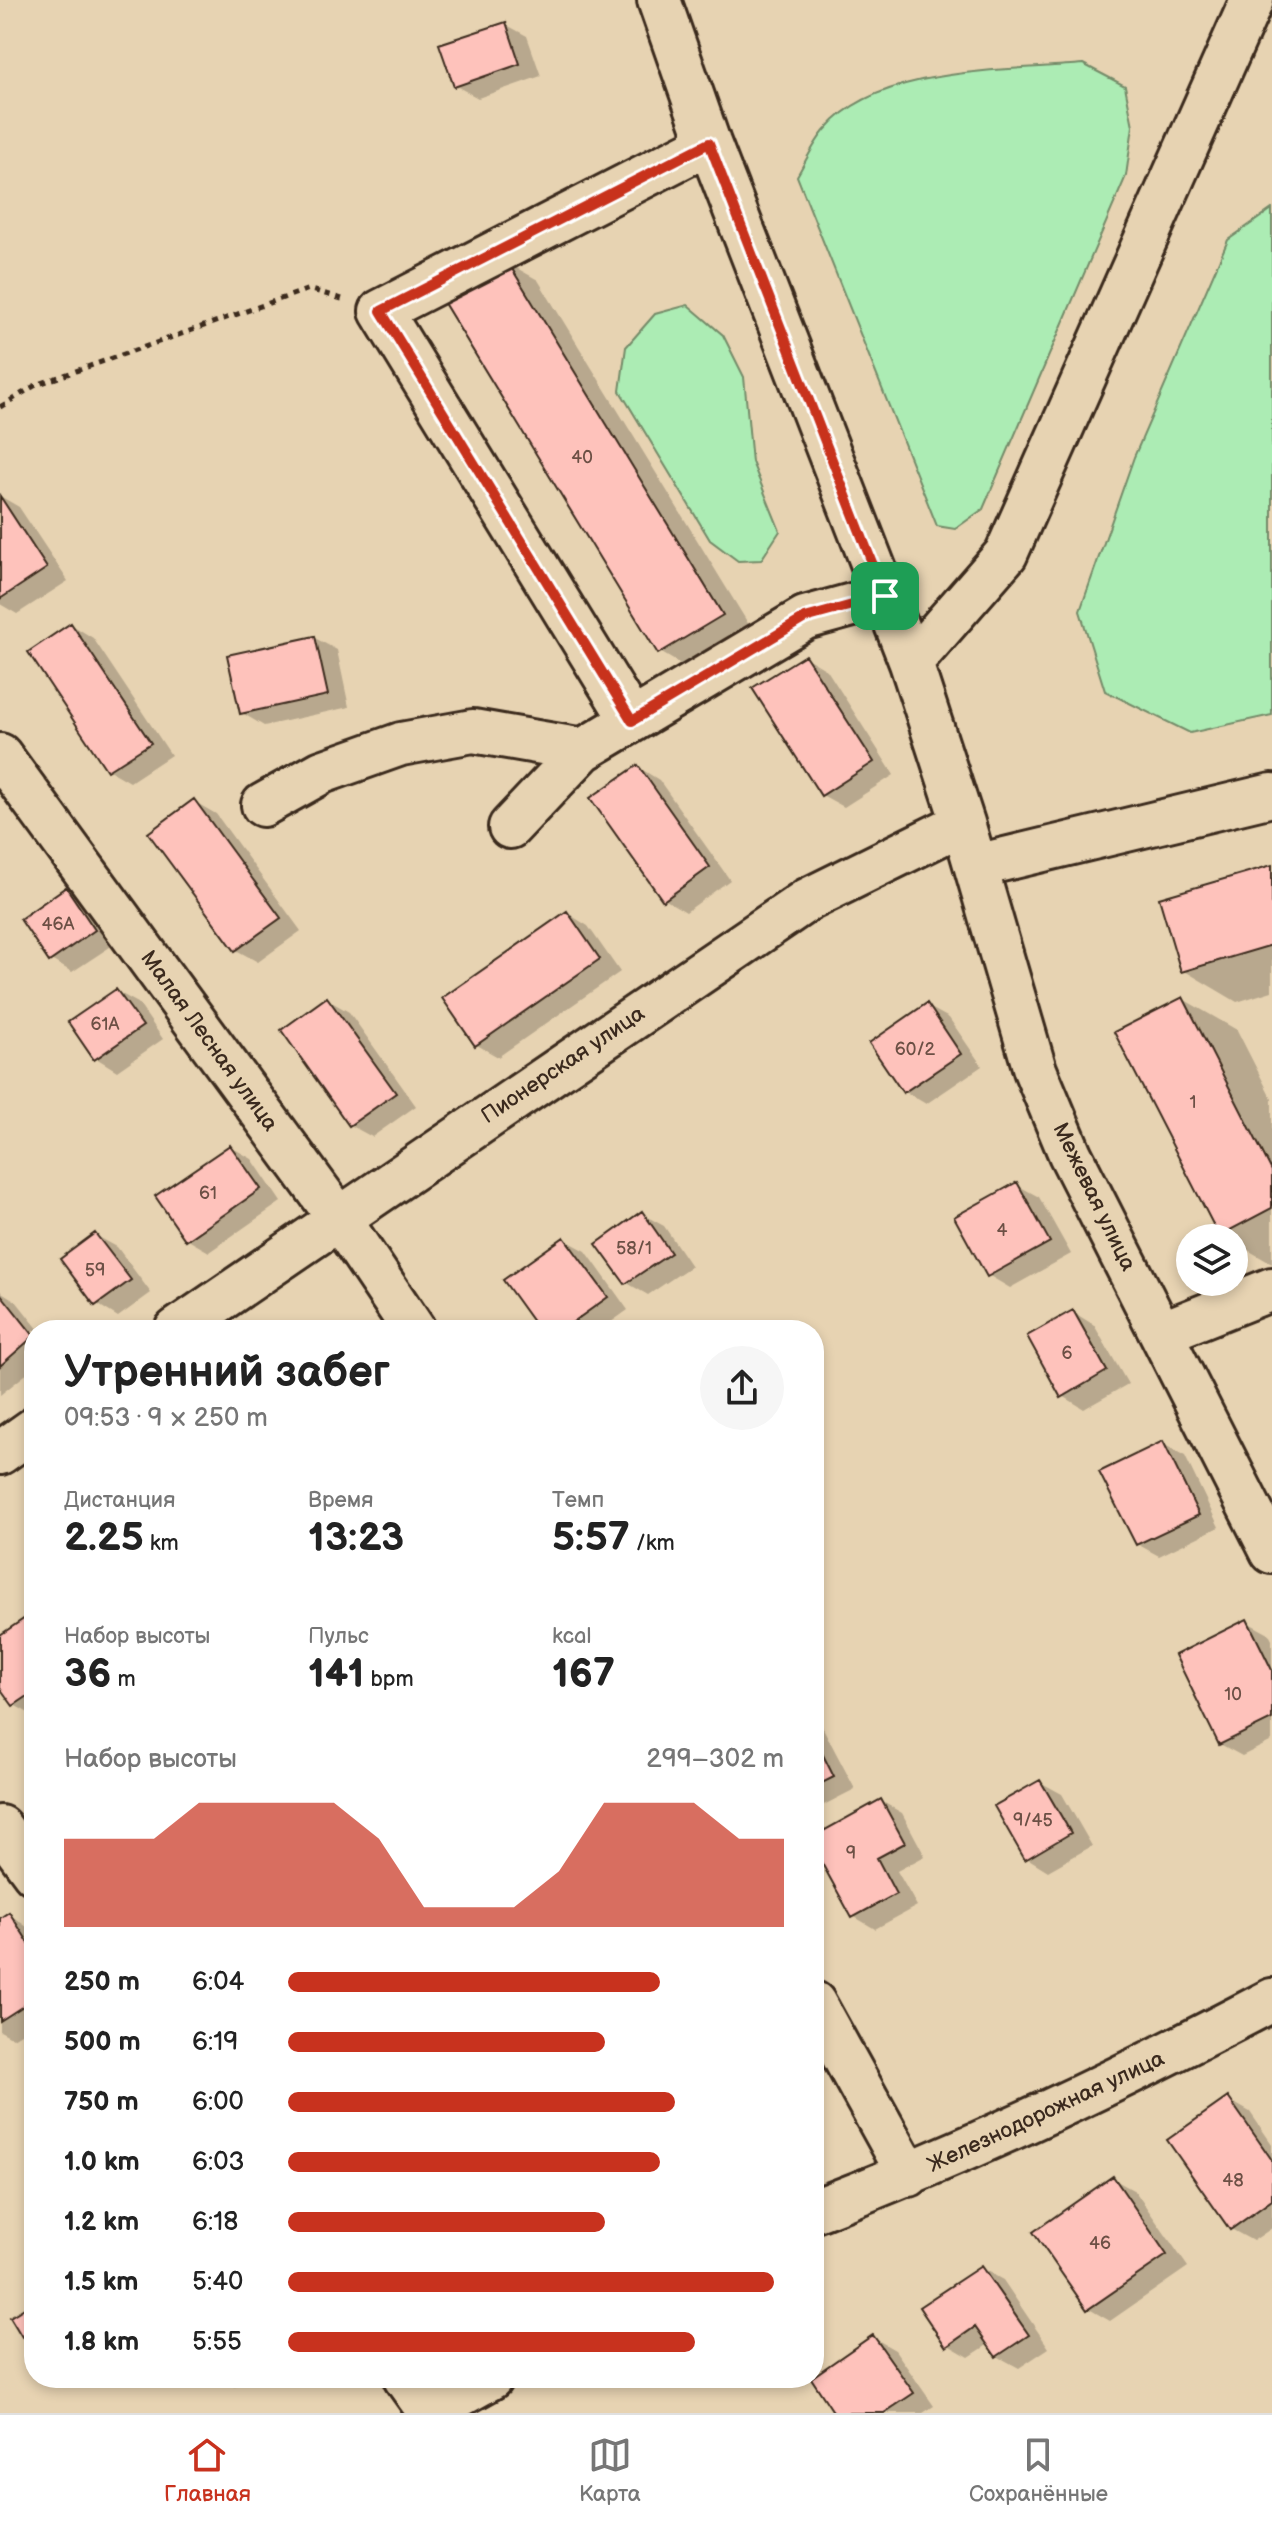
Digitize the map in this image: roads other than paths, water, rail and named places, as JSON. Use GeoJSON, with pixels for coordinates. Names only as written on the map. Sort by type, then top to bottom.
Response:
{"type":"FeatureCollection","features":[{"type":"Feature","properties":{"kind":"street","name":"Межевая улица"},"geometry":{"type":"LineString","coordinates":[[659,0],[709,143],[911,663],[963,823],[1035,1070],[1070,1154],[1272,1552]]}},
{"type":"Feature","properties":{"kind":"street"},"geometry":{"type":"LineString","coordinates":[[911,663],[1006,554],[1252,0]]}},
{"type":"Feature","properties":{"kind":"street"},"geometry":{"type":"LineString","coordinates":[[632,721],[381,311],[709,143]]}},
{"type":"Feature","properties":{"kind":"street"},"geometry":{"type":"LineString","coordinates":[[510,827],[583,750],[805,618],[885,596]]}},
{"type":"Feature","properties":{"kind":"street"},"geometry":{"type":"LineString","coordinates":[[263,805],[322,772],[401,744],[473,731],[583,750]]}},
{"type":"Feature","properties":{"kind":"street","name":"Малая Лесная улица"},"geometry":{"type":"LineString","coordinates":[[0,755],[338,1217],[407,1320]]}},
{"type":"Feature","properties":{"kind":"street"},"geometry":{"type":"LineString","coordinates":[[976,866],[1272,795]]}},
{"type":"Feature","properties":{"kind":"street","name":"Пионерская улица"},"geometry":{"type":"LineString","coordinates":[[190,1320],[807,900],[963,823]]}},
{"type":"Feature","properties":{"kind":"street"},"geometry":{"type":"LineString","coordinates":[[1161,1333],[1272,1289]]}},
{"type":"Feature","properties":{"kind":"street"},"geometry":{"type":"LineString","coordinates":[[0,1453],[24,1436]]}},
{"type":"Feature","properties":{"kind":"street"},"geometry":{"type":"LineString","coordinates":[[0,1827],[24,1859]]}},
{"type":"Feature","properties":{"kind":"street","name":"Железнодорожная улица"},"geometry":{"type":"LineString","coordinates":[[824,2207],[909,2175],[1102,2089],[1272,2000]]}},
{"type":"Feature","properties":{"kind":"street"},"geometry":{"type":"LineString","coordinates":[[824,2021],[909,2175]]}},
{"type":"Feature","properties":{"kind":"street"},"geometry":{"type":"LineString","coordinates":[[412,2388],[429,2413],[473,2388]]}}]}
